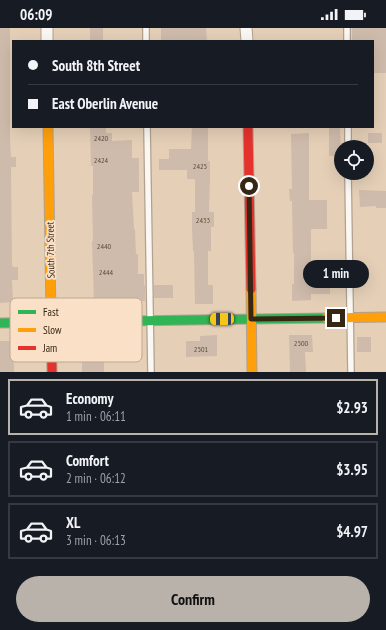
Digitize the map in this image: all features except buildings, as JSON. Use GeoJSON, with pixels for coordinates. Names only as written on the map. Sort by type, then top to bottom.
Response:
{"type":"FeatureCollection","features":[{"type":"Feature","properties":{"kind":"street"},"geometry":{"type":"LineString","coordinates":[[46,28],[47,40]]}},
{"type":"Feature","properties":{"kind":"street"},"geometry":{"type":"LineString","coordinates":[[246,28],[247,40]]}},
{"type":"Feature","properties":{"kind":"street","name":"South 7th Street"},"geometry":{"type":"LineString","coordinates":[[48,128],[51,298]]}},
{"type":"Feature","properties":{"kind":"street"},"geometry":{"type":"LineString","coordinates":[[248,128],[252,372]]}},
{"type":"Feature","properties":{"kind":"street"},"geometry":{"type":"LineString","coordinates":[[142,320],[386,317]]}},
{"type":"Feature","properties":{"kind":"street"},"geometry":{"type":"LineString","coordinates":[[0,323],[10,323]]}},
{"type":"Feature","properties":{"kind":"street","name":"South 7th Street"},"geometry":{"type":"LineString","coordinates":[[52,362],[52,372]]}},
{"type":"Feature","properties":{"kind":"lane"},"geometry":{"type":"LineString","coordinates":[[146,28],[146,40]]}},
{"type":"Feature","properties":{"kind":"lane"},"geometry":{"type":"LineString","coordinates":[[347,28],[347,40]]}},
{"type":"Feature","properties":{"kind":"lane"},"geometry":{"type":"LineString","coordinates":[[147,128],[151,372]]}},
{"type":"Feature","properties":{"kind":"lane"},"geometry":{"type":"LineString","coordinates":[[348,128],[348,140]]}},
{"type":"Feature","properties":{"kind":"lane"},"geometry":{"type":"LineString","coordinates":[[348,180],[351,372]]}},
{"type":"Feature","properties":{"kind":"traffic: fast"},"geometry":{"type":"LineString","coordinates":[[142,321],[326,318]]}},
{"type":"Feature","properties":{"kind":"traffic: fast"},"geometry":{"type":"LineString","coordinates":[[0,323],[10,323]]}},
{"type":"Feature","properties":{"kind":"traffic: slow"},"geometry":{"type":"LineString","coordinates":[[48,128],[51,298]]}},
{"type":"Feature","properties":{"kind":"traffic: slow"},"geometry":{"type":"LineString","coordinates":[[251,289],[252,372]]}},
{"type":"Feature","properties":{"kind":"traffic: slow"},"geometry":{"type":"LineString","coordinates":[[326,318],[386,317]]}},
{"type":"Feature","properties":{"kind":"traffic: jam"},"geometry":{"type":"LineString","coordinates":[[248,128],[251,289]]}},
{"type":"Feature","properties":{"kind":"traffic: jam"},"geometry":{"type":"LineString","coordinates":[[52,362],[52,372]]}},
{"type":"Feature","properties":{"kind":"route"},"geometry":{"type":"LineString","coordinates":[[249,186],[251,319],[336,318]]}}]}
